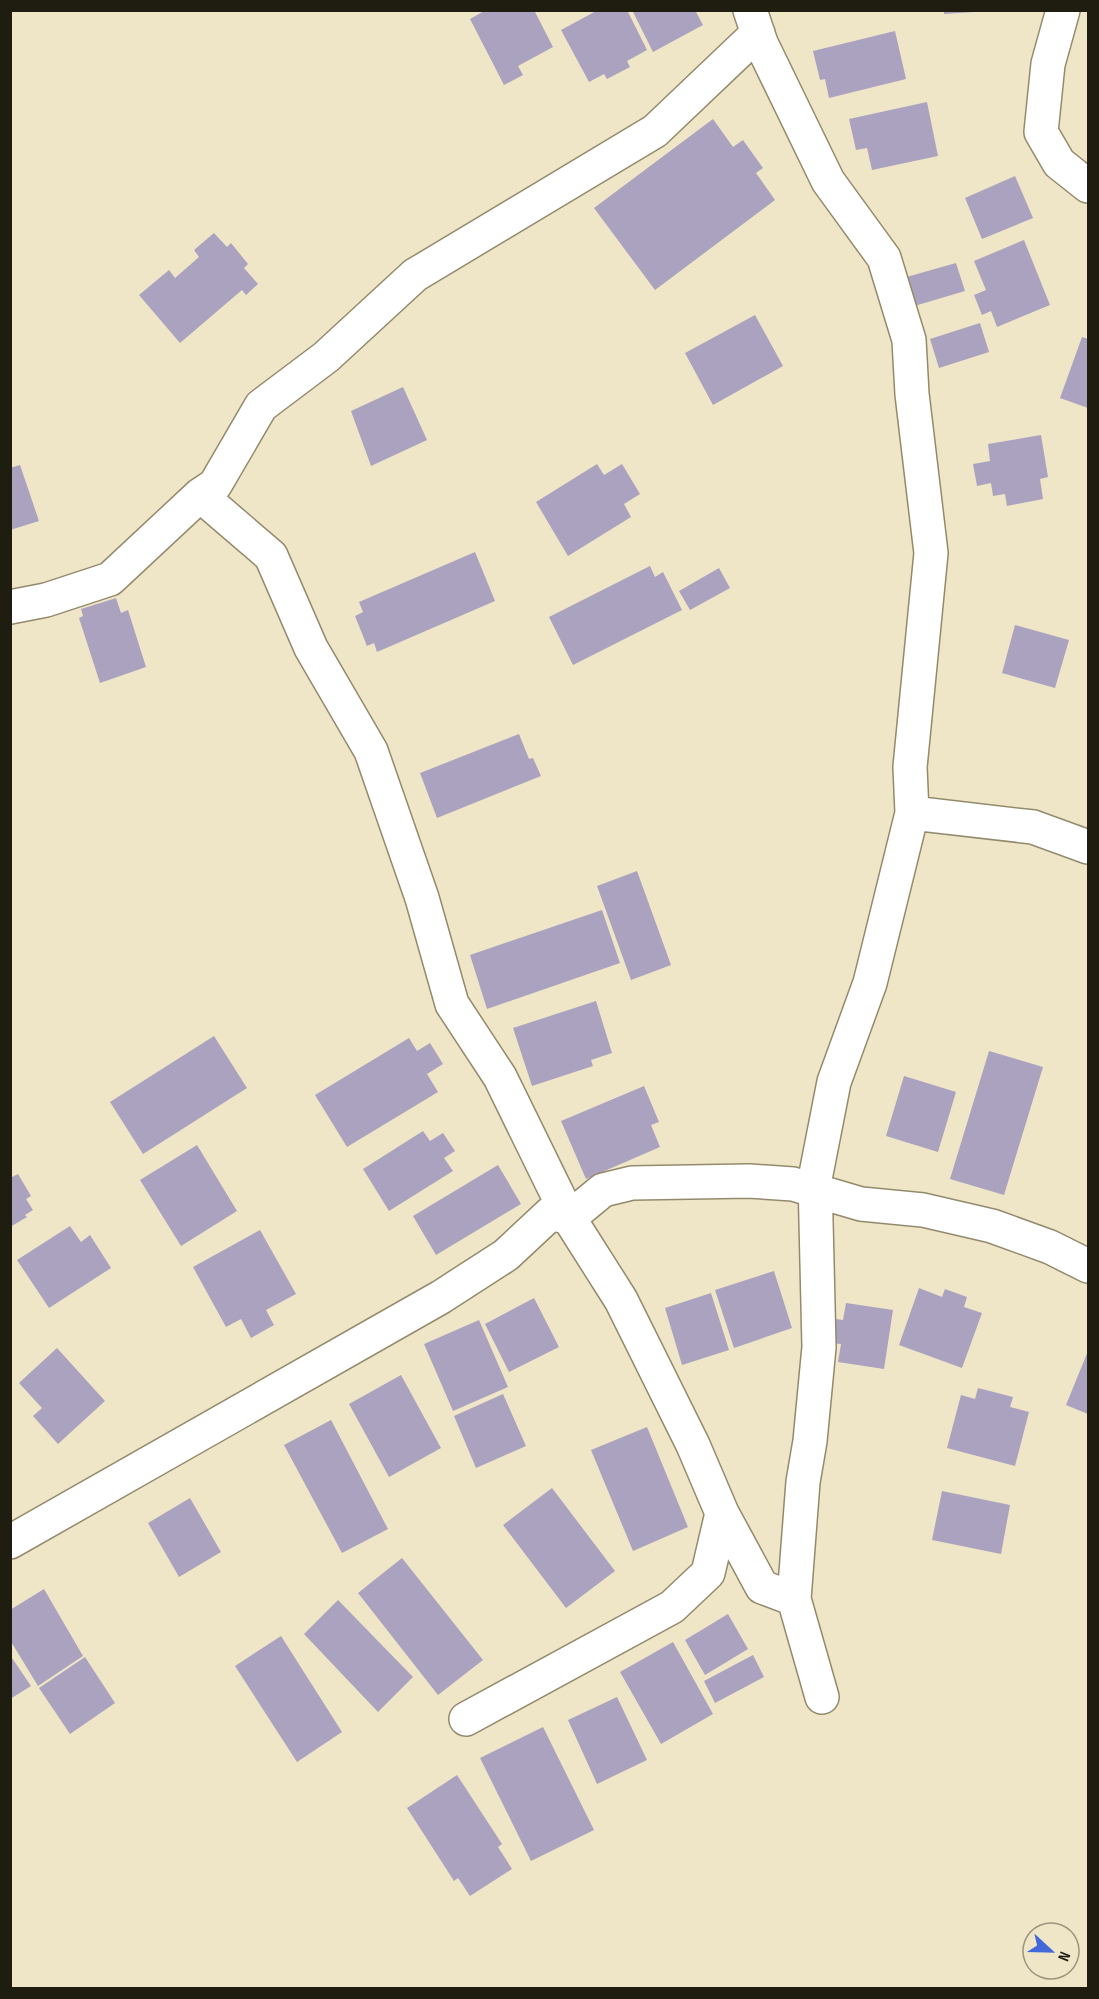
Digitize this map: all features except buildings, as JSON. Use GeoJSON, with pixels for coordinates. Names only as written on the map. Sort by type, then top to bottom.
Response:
{"type":"FeatureCollection","features":[{"type":"Feature","properties":{"kind":"street"},"geometry":{"type":"LineString","coordinates":[[1063,10],[1048,64],[1041,132],[1059,163],[1089,186]]}},
{"type":"Feature","properties":{"kind":"street"},"geometry":{"type":"LineString","coordinates":[[10,607],[46,600],[110,579],[200,495],[215,485],[261,406],[326,357],[415,275],[655,131],[754,22],[828,181],[884,258],[909,340],[912,394],[931,553],[910,767],[912,813],[870,983],[834,1082],[814,1179],[819,1347],[810,1441],[803,1482],[794,1599],[822,1697]]}},
{"type":"Feature","properties":{"kind":"street"},"geometry":{"type":"LineString","coordinates":[[200,495],[271,556],[311,648],[371,752],[422,898],[452,1004],[500,1077],[569,1218],[621,1300],[693,1445],[722,1513],[762,1587],[794,1599]]}},
{"type":"Feature","properties":{"kind":"street"},"geometry":{"type":"LineString","coordinates":[[912,813],[1033,827],[1089,848]]}},
{"type":"Feature","properties":{"kind":"street"},"geometry":{"type":"LineString","coordinates":[[569,1218],[603,1190],[632,1183],[749,1181],[793,1184],[861,1204],[923,1210],[992,1226],[1089,1266]]}},
{"type":"Feature","properties":{"kind":"street"},"geometry":{"type":"LineString","coordinates":[[10,1542],[280,1386],[441,1297],[506,1255],[551,1214],[569,1218]]}},
{"type":"Feature","properties":{"kind":"street"},"geometry":{"type":"LineString","coordinates":[[466,1719],[672,1607],[708,1573],[722,1513]]}}]}
